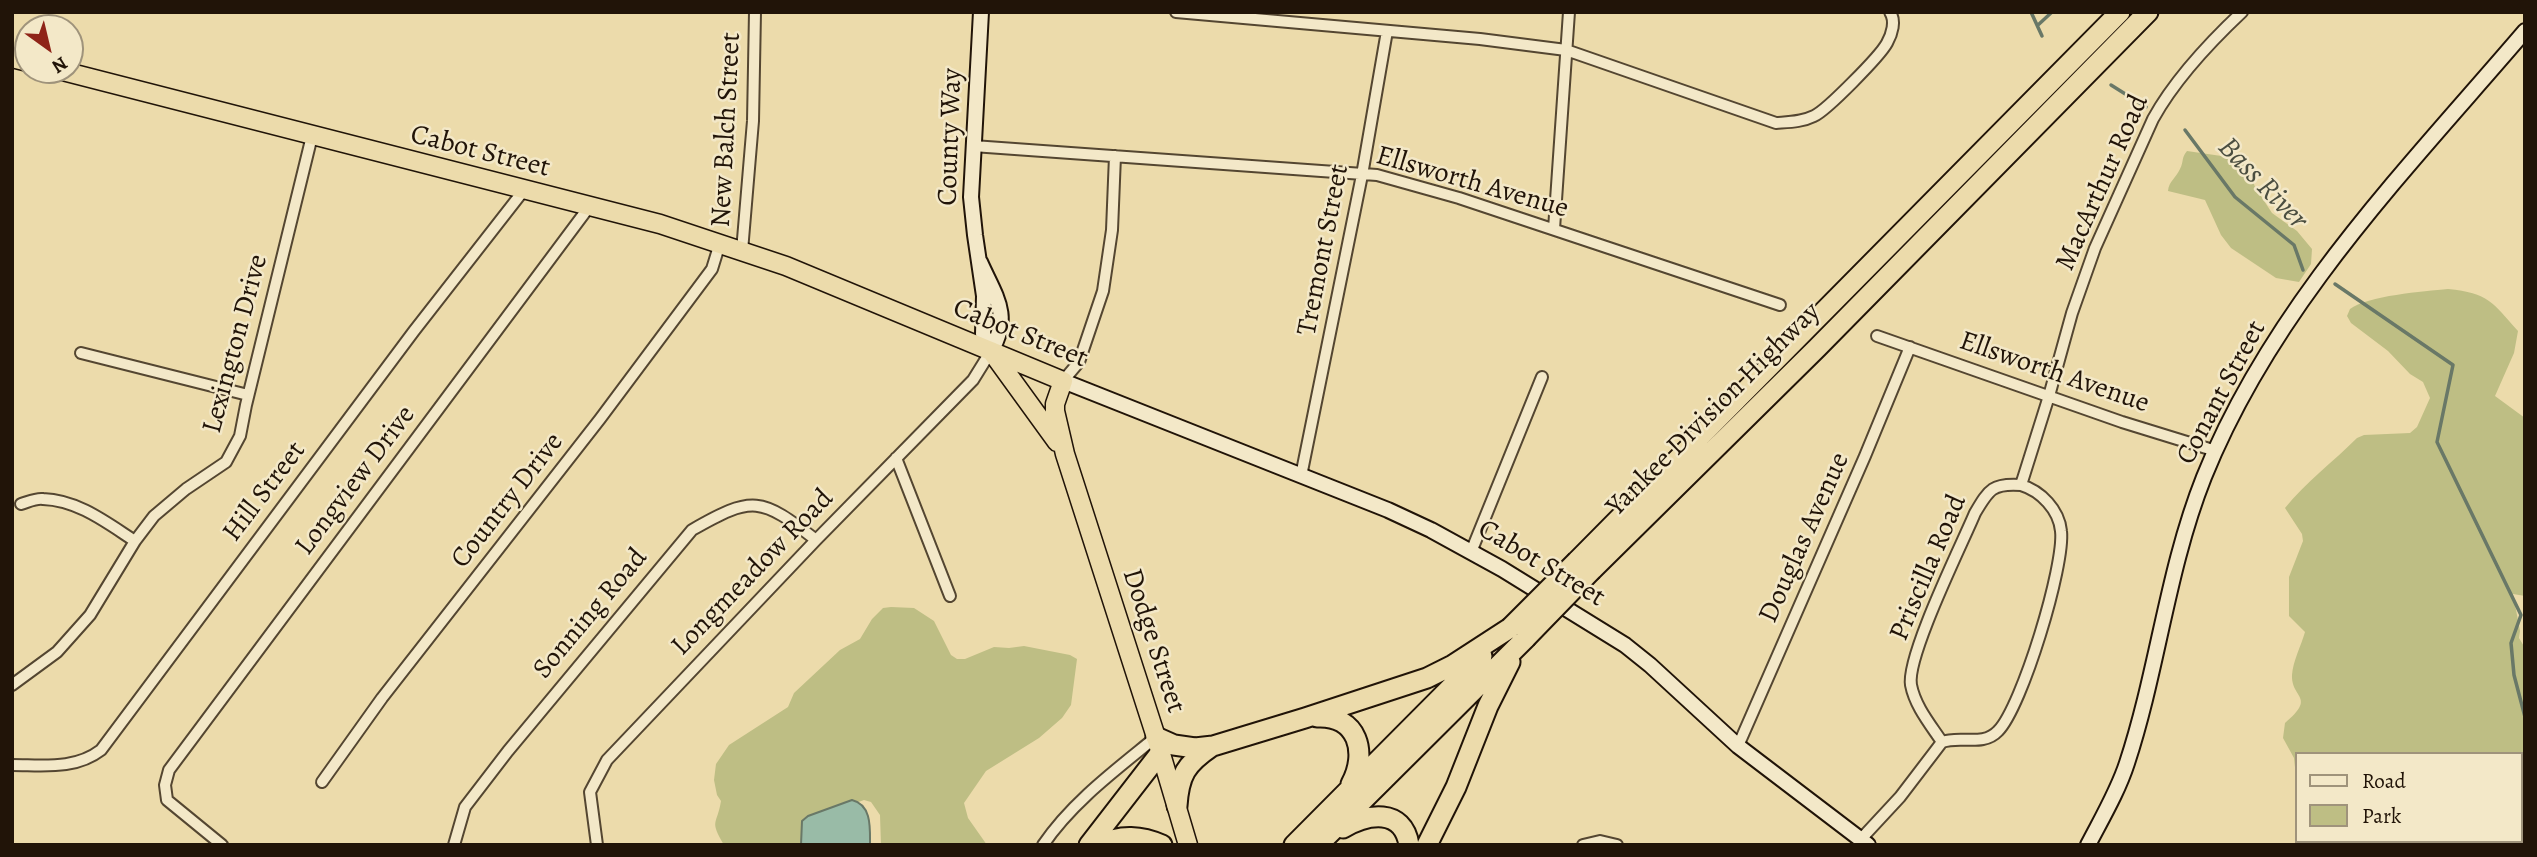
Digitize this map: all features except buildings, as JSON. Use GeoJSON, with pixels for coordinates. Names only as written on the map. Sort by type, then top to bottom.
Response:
{"type":"FeatureCollection","features":[{"type":"Feature","properties":{"kind":"highway","name":"Yankee Division Highway"},"geometry":{"type":"LineString","coordinates":[[1319,845],[1518,633],[2120,12]]}},
{"type":"Feature","properties":{"kind":"highway","name":"Yankee Division Highway"},"geometry":{"type":"LineString","coordinates":[[1585,566],[1817,348],[2148,12]]}},
{"type":"Feature","properties":{"kind":"highway","name":"Cabot Street"},"geometry":{"type":"LineString","coordinates":[[84,77],[660,224],[786,266],[1063,381]]}},
{"type":"Feature","properties":{"kind":"highway","name":"Dodge Street"},"geometry":{"type":"LineString","coordinates":[[991,351],[1065,454]]}},
{"type":"Feature","properties":{"kind":"highway","name":"Dodge Street"},"geometry":{"type":"LineString","coordinates":[[1063,381],[1055,411],[1065,454],[1159,745],[1188,845]]}},
{"type":"Feature","properties":{"kind":"highway","name":"Yankee Division Highway"},"geometry":{"type":"LineString","coordinates":[[1294,845],[1518,633]]}},
{"type":"Feature","properties":{"kind":"highway"},"geometry":{"type":"LineString","coordinates":[[1089,845],[1159,745],[1213,746],[1305,718],[1440,672],[1518,633]]}},
{"type":"Feature","properties":{"kind":"highway"},"geometry":{"type":"LineString","coordinates":[[1427,845],[1456,787],[1472,740],[1518,633]]}},
{"type":"Feature","properties":{"kind":"highway"},"geometry":{"type":"LineString","coordinates":[[1305,718],[1337,720],[1353,733],[1358,743],[1358,766],[1345,794]]}},
{"type":"Feature","properties":{"kind":"highway"},"geometry":{"type":"LineString","coordinates":[[1177,806],[1181,776],[1189,764],[1213,746]]}},
{"type":"Feature","properties":{"kind":"highway"},"geometry":{"type":"LineString","coordinates":[[1319,845],[1359,819],[1373,815],[1393,819],[1408,837],[1409,845]]}},
{"type":"Feature","properties":{"kind":"highway"},"geometry":{"type":"LineString","coordinates":[[1101,845],[1137,837],[1162,845]]}},
{"type":"Feature","properties":{"kind":"main road","name":"County Way"},"geometry":{"type":"LineString","coordinates":[[981,12],[972,208],[980,262],[998,302],[1002,320],[1000,335],[991,351]]}},
{"type":"Feature","properties":{"kind":"main road","name":"Conant Street"},"geometry":{"type":"LineString","coordinates":[[2088,845],[2127,764],[2183,534],[2216,451],[2268,353],[2313,283],[2355,229],[2525,30]]}},
{"type":"Feature","properties":{"kind":"main road","name":"Cabot Street"},"geometry":{"type":"LineString","coordinates":[[1063,381],[1410,520],[1471,552],[1625,645],[1738,746],[1864,842]]}},
{"type":"Feature","properties":{"kind":"street","name":"New Balch Street"},"geometry":{"type":"LineString","coordinates":[[743,251],[753,121],[755,12]]}},
{"type":"Feature","properties":{"kind":"street"},"geometry":{"type":"LineString","coordinates":[[1176,12],[1480,38],[1566,50],[1776,123],[1799,122],[1829,107],[1886,45],[1893,27],[1890,12]]}},
{"type":"Feature","properties":{"kind":"street"},"geometry":{"type":"LineString","coordinates":[[1554,229],[1569,12]]}},
{"type":"Feature","properties":{"kind":"street","name":"MacArthur Road"},"geometry":{"type":"LineString","coordinates":[[2049,397],[2072,313],[2095,248],[2153,119],[2164,99],[2187,70],[2242,12]]}},
{"type":"Feature","properties":{"kind":"street","name":"Tremont Street"},"geometry":{"type":"LineString","coordinates":[[1301,476],[1362,175],[1387,31]]}},
{"type":"Feature","properties":{"kind":"street","name":"Lexington Drive"},"geometry":{"type":"LineString","coordinates":[[12,685],[57,652],[90,615],[135,541],[154,516],[186,489],[226,462],[240,436],[312,136]]}},
{"type":"Feature","properties":{"kind":"street","name":"Ellsworth Avenue"},"geometry":{"type":"LineString","coordinates":[[973,146],[1377,175],[1459,198],[1780,305]]}},
{"type":"Feature","properties":{"kind":"street"},"geometry":{"type":"LineString","coordinates":[[1063,381],[1079,362],[1103,291],[1112,230],[1115,156]]}},
{"type":"Feature","properties":{"kind":"street","name":"Hill Street"},"geometry":{"type":"LineString","coordinates":[[12,765],[79,762],[100,750],[406,342],[524,190]]}},
{"type":"Feature","properties":{"kind":"street","name":"Longview Drive"},"geometry":{"type":"LineString","coordinates":[[222,845],[167,800],[165,785],[169,770],[589,207]]}},
{"type":"Feature","properties":{"kind":"street","name":"Country Drive"},"geometry":{"type":"LineString","coordinates":[[322,782],[382,698],[600,419],[712,270],[720,243]]}},
{"type":"Feature","properties":{"kind":"street","name":"Ellsworth Avenue"},"geometry":{"type":"LineString","coordinates":[[1877,336],[2049,397],[2216,451]]}},
{"type":"Feature","properties":{"kind":"street","name":"Douglas Avenue"},"geometry":{"type":"LineString","coordinates":[[1738,746],[1860,469],[1910,347]]}},
{"type":"Feature","properties":{"kind":"street","name":"Longmeadow Road"},"geometry":{"type":"LineString","coordinates":[[597,845],[590,792],[607,760],[973,380],[991,351]]}},
{"type":"Feature","properties":{"kind":"street"},"geometry":{"type":"LineString","coordinates":[[81,353],[248,395]]}},
{"type":"Feature","properties":{"kind":"street"},"geometry":{"type":"LineString","coordinates":[[1471,552],[1542,377]]}},
{"type":"Feature","properties":{"kind":"street"},"geometry":{"type":"LineString","coordinates":[[1864,842],[1942,742],[1951,738],[1980,740],[1990,737],[1999,730],[2014,706],[2046,613],[2061,546],[2061,530],[2046,501],[2035,490],[2021,485],[2049,397]]}},
{"type":"Feature","properties":{"kind":"street"},"geometry":{"type":"LineString","coordinates":[[896,458],[950,596]]}},
{"type":"Feature","properties":{"kind":"street","name":"Priscilla Road"},"geometry":{"type":"LineString","coordinates":[[1942,742],[1916,702],[1910,676],[1912,664],[1970,525],[1987,493],[2001,484],[2021,485]]}},
{"type":"Feature","properties":{"kind":"street"},"geometry":{"type":"LineString","coordinates":[[21,504],[41,498],[76,506],[87,510],[135,541]]}},
{"type":"Feature","properties":{"kind":"street","name":"Sonning Road"},"geometry":{"type":"LineString","coordinates":[[454,845],[465,807],[516,740],[692,530],[722,513],[748,505],[769,508],[791,520],[816,540]]}},
{"type":"Feature","properties":{"kind":"street"},"geometry":{"type":"LineString","coordinates":[[1043,845],[1096,788],[1159,745]]}},
{"type":"Feature","properties":{"kind":"street"},"geometry":{"type":"LineString","coordinates":[[1583,845],[1600,841],[1617,845]]}},
{"type":"Feature","properties":{"kind":"green space"},"geometry":{"type":"Polygon","coordinates":[[[2187,151],[2242,159],[2255,187],[2272,213],[2297,231],[2312,249],[2311,264],[2299,282],[2276,278],[2231,248],[2221,235],[2205,200],[2168,191],[2187,151]]]}},
{"type":"Feature","properties":{"kind":"green space"},"geometry":{"type":"Polygon","coordinates":[[[2448,289],[2473,293],[2489,301],[2518,331],[2514,353],[2495,396],[2525,418],[2525,596],[2513,594],[2519,638],[2525,648],[2525,845],[2378,843],[2523,843],[2523,752],[2296,752],[2296,777],[2294,758],[2283,738],[2285,723],[2301,702],[2292,675],[2305,632],[2289,616],[2289,577],[2303,541],[2302,534],[2285,508],[2357,438],[2364,435],[2410,433],[2417,427],[2430,398],[2423,382],[2351,323],[2347,316],[2350,309],[2358,304],[2396,295],[2448,289]]]}},
{"type":"Feature","properties":{"kind":"green space"},"geometry":{"type":"Polygon","coordinates":[[[883,608],[914,608],[934,621],[951,655],[957,659],[965,659],[994,647],[1024,646],[1070,655],[1077,659],[1071,705],[1062,718],[1039,738],[986,771],[964,803],[968,818],[987,845],[881,845],[880,815],[871,802],[864,800],[820,816],[812,845],[724,845],[715,826],[721,801],[714,780],[716,764],[729,745],[788,707],[794,693],[840,650],[860,639],[872,619],[883,608]]]}},
{"type":"Feature","properties":{"kind":"shaded area"},"geometry":{"type":"Polygon","coordinates":[[[852,800],[859,803],[866,812],[870,825],[870,845],[801,845],[802,821],[808,816],[852,800]]]}},
{"type":"Feature","properties":{"kind":"waterway","name":"Bass River"},"geometry":{"type":"LineString","coordinates":[[2031,12],[2042,36]]}},
{"type":"Feature","properties":{"kind":"waterway"},"geometry":{"type":"LineString","coordinates":[[2038,25],[2052,12]]}},
{"type":"Feature","properties":{"kind":"waterway","name":"Bass River"},"geometry":{"type":"LineString","coordinates":[[2111,85],[2146,107]]}},
{"type":"Feature","properties":{"kind":"waterway","name":"Bass River"},"geometry":{"type":"LineString","coordinates":[[2185,130],[2235,197],[2294,245],[2303,270]]}},
{"type":"Feature","properties":{"kind":"waterway","name":"Bass River"},"geometry":{"type":"LineString","coordinates":[[2335,284],[2453,365],[2437,442],[2521,615],[2511,643],[2514,675],[2525,717]]}}]}
